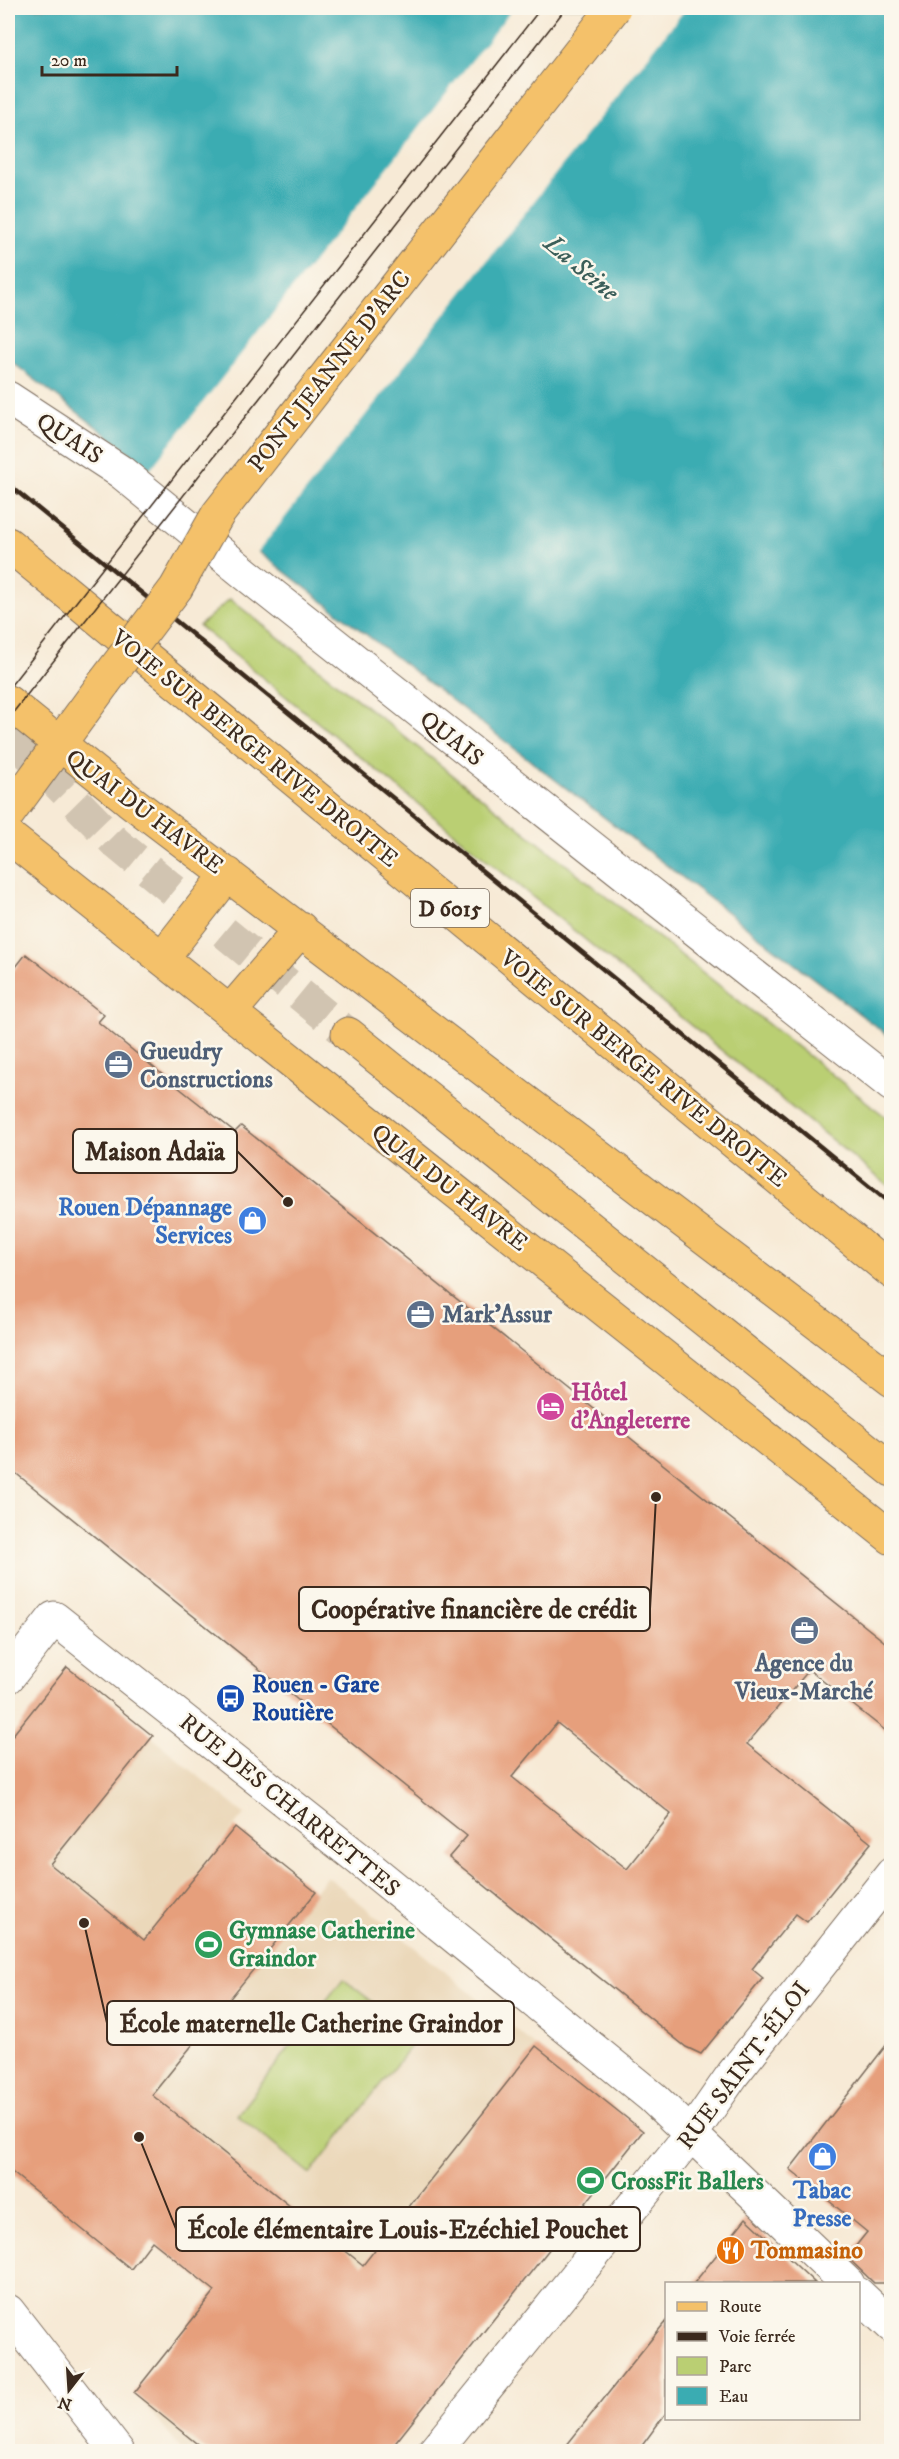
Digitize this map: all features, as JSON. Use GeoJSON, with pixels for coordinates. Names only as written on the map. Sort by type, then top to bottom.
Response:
{"type":"FeatureCollection","features":[{"type":"Feature","properties":{"kind":"main road","name":"PONT JEANNE D'ARC"},"geometry":{"type":"LineString","coordinates":[[8,814],[171,594],[223,508],[614,8]]}},
{"type":"Feature","properties":{"kind":"main road","name":"VOIE SUR BERGE RIVE DROITE"},"geometry":{"type":"LineString","coordinates":[[8,544],[891,1272]]}},
{"type":"Feature","properties":{"kind":"main road","name":"QUAI DU HAVRE"},"geometry":{"type":"LineString","coordinates":[[8,702],[58,744],[891,1380]]}},
{"type":"Feature","properties":{"kind":"main road","name":"QUAI DU HAVRE"},"geometry":{"type":"LineString","coordinates":[[8,836],[891,1538]]}},
{"type":"Feature","properties":{"kind":"main road"},"geometry":{"type":"LineString","coordinates":[[162,958],[228,874]]}},
{"type":"Feature","properties":{"kind":"main road"},"geometry":{"type":"LineString","coordinates":[[230,1012],[301,929]]}},
{"type":"Feature","properties":{"kind":"main road"},"geometry":{"type":"LineString","coordinates":[[348,1034],[891,1470]]}},
{"type":"Feature","properties":{"kind":"street","name":"QUAIS"},"geometry":{"type":"LineString","coordinates":[[8,398],[127,477],[247,575],[891,1085]]}},
{"type":"Feature","properties":{"kind":"street","name":"RUE DES CHARRETTES"},"geometry":{"type":"LineString","coordinates":[[8,1677],[54,1618],[354,1855],[652,2097],[847,2282]]}},
{"type":"Feature","properties":{"kind":"street","name":"RUE SAINT-ÉLOI"},"geometry":{"type":"LineString","coordinates":[[434,2451],[692,2133],[733,2074],[891,1874]]}},
{"type":"Feature","properties":{"kind":"street"},"geometry":{"type":"LineString","coordinates":[[860,2296],[891,2326]]}},
{"type":"Feature","properties":{"kind":"street"},"geometry":{"type":"LineString","coordinates":[[8,2311],[118,2451]]}},
{"type":"Feature","properties":{"kind":"shaded area"},"geometry":{"type":"Polygon","coordinates":[[[67,1667],[244,1814],[100,1995],[180,2060],[327,1876],[536,2046],[214,2451],[182,2451],[135,2392],[215,2291],[153,2241],[131,2269],[8,2169],[8,1741],[67,1667]]]}},
{"type":"Feature","properties":{"kind":"green space"},"geometry":{"type":"Polygon","coordinates":[[[230,599],[891,1121],[891,1188],[199,626],[230,599]]]}},
{"type":"Feature","properties":{"kind":"green space"},"geometry":{"type":"Polygon","coordinates":[[[343,1979],[418,2037],[310,2174],[237,2115],[343,1979]]]}},
{"type":"Feature","properties":{"kind":"water","name":"La Seine"},"geometry":{"type":"Polygon","coordinates":[[[8,8],[891,8],[891,1038],[8,359],[8,8]]]}},
{"type":"Feature","properties":{"kind":"pier"},"geometry":{"type":"Polygon","coordinates":[[[513,8],[686,8],[257,553],[149,471],[513,8]]]}},
{"type":"Feature","properties":{"kind":"building"},"geometry":{"type":"Polygon","coordinates":[[[26,954],[104,1015],[98,1022],[169,1080],[235,1132],[241,1126],[891,1647],[891,1735],[809,1670],[747,1744],[871,1843],[807,1922],[796,1914],[752,1969],[763,1978],[701,2054],[686,2047],[449,1857],[467,1836],[8,1467],[8,977],[26,954]],[[557,1723],[512,1777],[627,1869],[671,1814],[557,1723]]]}},
{"type":"Feature","properties":{"kind":"building"},"geometry":{"type":"Polygon","coordinates":[[[67,1667],[153,1736],[50,1864],[144,1940],[235,1827],[316,1892],[152,2095],[363,2265],[536,2046],[643,2131],[389,2451],[206,2451],[134,2393],[215,2291],[152,2241],[131,2269],[8,2169],[8,1741],[67,1667]]]}},
{"type":"Feature","properties":{"kind":"building"},"geometry":{"type":"Polygon","coordinates":[[[891,2039],[891,2283],[874,2283],[847,2257],[867,2232],[790,2169],[891,2039]]]}},
{"type":"Feature","properties":{"kind":"building"},"geometry":{"type":"Polygon","coordinates":[[[746,2218],[814,2282],[695,2282],[746,2218]]]}},
{"type":"Feature","properties":{"kind":"building"},"geometry":{"type":"Polygon","coordinates":[[[665,2322],[665,2414],[638,2451],[562,2451],[665,2322]]]}},
{"type":"Feature","properties":{"kind":"tunnel"},"geometry":{"type":"LineString","coordinates":[[8,733],[116,843],[348,1034]]}},
{"type":"Feature","properties":{"kind":"tram line"},"geometry":{"type":"LineString","coordinates":[[8,689],[541,8]]}},
{"type":"Feature","properties":{"kind":"tram line"},"geometry":{"type":"LineString","coordinates":[[8,719],[566,8]]}},
{"type":"Feature","properties":{"kind":"railway"},"geometry":{"type":"LineString","coordinates":[[8,484],[892,1205]]}},
{"type":"Feature","properties":{"kind":"place","name":"Gueudry Constructions"},"geometry":{"type":"Point","coordinates":[119,1065]}},
{"type":"Feature","properties":{"kind":"place","name":"Maison Adaïa"},"geometry":{"type":"Point","coordinates":[288,1202]}},
{"type":"Feature","properties":{"kind":"place","name":"Rouen Dépannage Services"},"geometry":{"type":"Point","coordinates":[253,1221]}},
{"type":"Feature","properties":{"kind":"place","name":"Mark’Assur"},"geometry":{"type":"Point","coordinates":[421,1314]}},
{"type":"Feature","properties":{"kind":"place","name":"Hôtel d'Angleterre"},"geometry":{"type":"Point","coordinates":[550,1406]}},
{"type":"Feature","properties":{"kind":"place","name":"Coopérative financière de crédit"},"geometry":{"type":"Point","coordinates":[656,1497]}},
{"type":"Feature","properties":{"kind":"place","name":"Agence du Vieux-Marché"},"geometry":{"type":"Point","coordinates":[804,1630]}},
{"type":"Feature","properties":{"kind":"place","name":"Rouen - Gare Routière"},"geometry":{"type":"Point","coordinates":[231,1698]}},
{"type":"Feature","properties":{"kind":"place","name":"École maternelle Catherine Graindor"},"geometry":{"type":"Point","coordinates":[84,1923]}},
{"type":"Feature","properties":{"kind":"place","name":"Gymnase Catherine Graindor"},"geometry":{"type":"Point","coordinates":[208,1944]}},
{"type":"Feature","properties":{"kind":"place","name":"École élémentaire Louis-Ezéchiel Pouchet"},"geometry":{"type":"Point","coordinates":[139,2137]}},
{"type":"Feature","properties":{"kind":"place","name":"Tabac Presse"},"geometry":{"type":"Point","coordinates":[822,2157]}},
{"type":"Feature","properties":{"kind":"place","name":"CrossFit Ballers"},"geometry":{"type":"Point","coordinates":[590,2181]}},
{"type":"Feature","properties":{"kind":"place","name":"Tommasino"},"geometry":{"type":"Point","coordinates":[730,2250]}}]}
